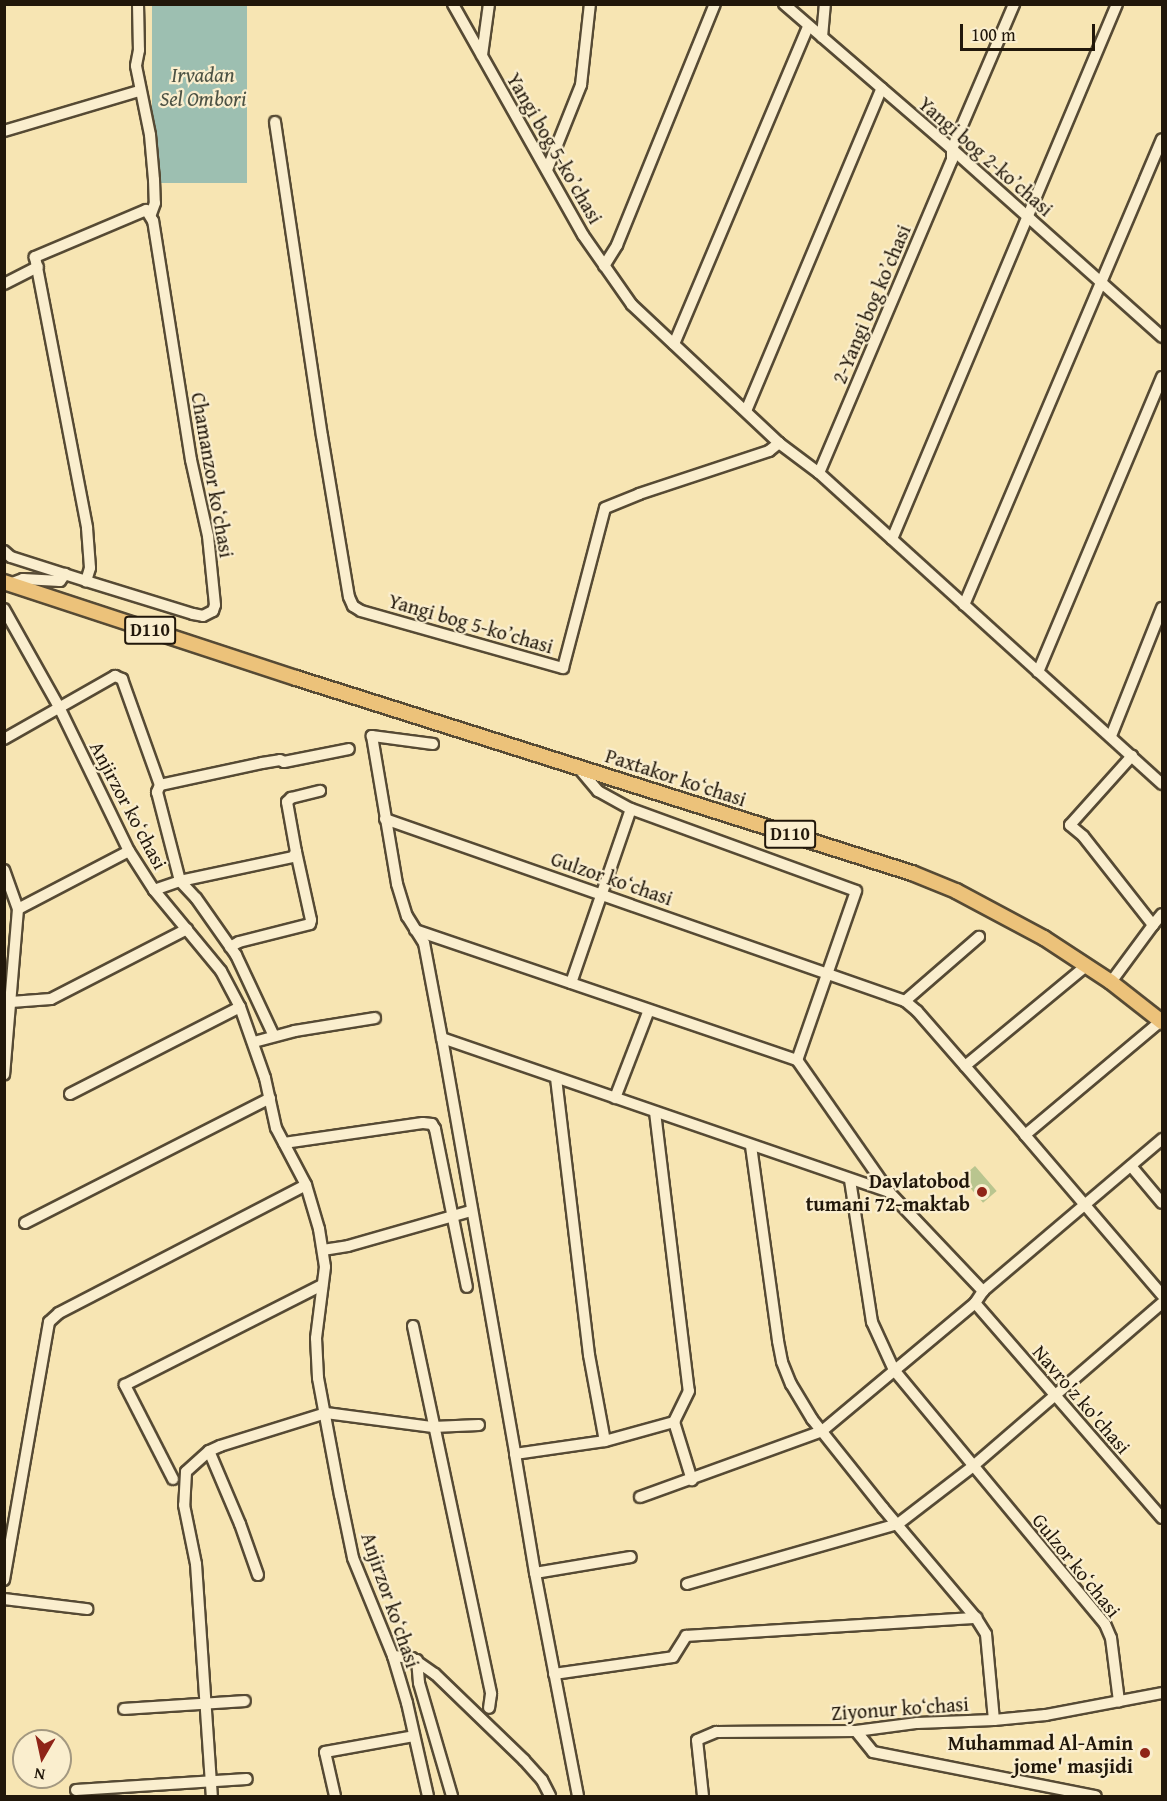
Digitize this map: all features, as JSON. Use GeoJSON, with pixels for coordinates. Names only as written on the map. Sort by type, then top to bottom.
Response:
{"type":"FeatureCollection","features":[{"type":"Feature","properties":{"kind":"main road","name":"Paxtakor koʻchasi"},"geometry":{"type":"LineString","coordinates":[[7,583],[389,708],[912,873],[1000,913],[1087,965],[1162,1022]]}},
{"type":"Feature","properties":{"kind":"street","name":"Chamanzor koʻchasi"},"geometry":{"type":"LineString","coordinates":[[4,551],[11,557],[203,616],[209,615],[215,604],[207,536],[191,460],[151,214],[155,203],[150,135],[139,91],[136,66],[139,50],[138,4]]}},
{"type":"Feature","properties":{"kind":"street","name":"Yangi bog 5-koʼchasi"},"geometry":{"type":"LineString","coordinates":[[275,123],[306,336],[349,597],[353,606],[361,611],[563,668],[605,508],[639,494],[769,451],[779,443],[632,305],[583,235],[453,4]]}},
{"type":"Feature","properties":{"kind":"street"},"geometry":{"type":"LineString","coordinates":[[482,55],[489,4]]}},
{"type":"Feature","properties":{"kind":"street"},"geometry":{"type":"LineString","coordinates":[[547,170],[581,85],[590,4]]}},
{"type":"Feature","properties":{"kind":"street"},"geometry":{"type":"LineString","coordinates":[[604,266],[617,245],[715,4]]}},
{"type":"Feature","properties":{"kind":"street","name":"Yangi bog 2-koʼchasi"},"geometry":{"type":"LineString","coordinates":[[784,4],[808,27],[952,148],[1162,338]]}},
{"type":"Feature","properties":{"kind":"street"},"geometry":{"type":"LineString","coordinates":[[822,37],[825,4]]}},
{"type":"Feature","properties":{"kind":"street","name":"2-Yangi bog koʼchasi"},"geometry":{"type":"LineString","coordinates":[[819,473],[952,160],[952,148],[1014,4]]}},
{"type":"Feature","properties":{"kind":"street"},"geometry":{"type":"LineString","coordinates":[[892,539],[1117,4]]}},
{"type":"Feature","properties":{"kind":"street"},"geometry":{"type":"LineString","coordinates":[[674,344],[808,27]]}},
{"type":"Feature","properties":{"kind":"street"},"geometry":{"type":"LineString","coordinates":[[746,411],[882,88]]}},
{"type":"Feature","properties":{"kind":"street"},"geometry":{"type":"LineString","coordinates":[[4,131],[139,91]]}},
{"type":"Feature","properties":{"kind":"street"},"geometry":{"type":"LineString","coordinates":[[964,605],[1162,139]]}},
{"type":"Feature","properties":{"kind":"street"},"geometry":{"type":"LineString","coordinates":[[86,581],[90,568],[87,528],[35,257],[143,210],[151,214]]}},
{"type":"Feature","properties":{"kind":"street"},"geometry":{"type":"LineString","coordinates":[[4,284],[38,267]]}},
{"type":"Feature","properties":{"kind":"street"},"geometry":{"type":"LineString","coordinates":[[1038,672],[1162,377]]}},
{"type":"Feature","properties":{"kind":"street"},"geometry":{"type":"LineString","coordinates":[[779,443],[819,473],[1162,784]]}},
{"type":"Feature","properties":{"kind":"street"},"geometry":{"type":"LineString","coordinates":[[7,583],[23,579],[60,581],[65,574]]}},
{"type":"Feature","properties":{"kind":"street"},"geometry":{"type":"LineString","coordinates":[[1111,736],[1162,608]]}},
{"type":"Feature","properties":{"kind":"street","name":"Anjirzor koʻchasi"},"geometry":{"type":"LineString","coordinates":[[4,609],[59,707],[129,852],[154,890],[220,971],[240,1007],[254,1042],[276,1128],[306,1185],[323,1250],[325,1267],[316,1338],[318,1378],[353,1558],[393,1656],[428,1797]]}},
{"type":"Feature","properties":{"kind":"street"},"geometry":{"type":"LineString","coordinates":[[4,739],[115,676],[122,679],[160,785],[157,792],[180,881],[196,898],[230,947],[274,1036]]}},
{"type":"Feature","properties":{"kind":"street"},"geometry":{"type":"LineString","coordinates":[[433,744],[372,736],[397,884],[415,930],[423,943],[442,1038],[535,1573],[578,1797]]}},
{"type":"Feature","properties":{"kind":"street"},"geometry":{"type":"LineString","coordinates":[[160,785],[262,762],[280,760],[284,762],[349,748]]}},
{"type":"Feature","properties":{"kind":"street"},"geometry":{"type":"LineString","coordinates":[[1132,756],[1070,825],[1083,836],[1154,925]]}},
{"type":"Feature","properties":{"kind":"street"},"geometry":{"type":"LineString","coordinates":[[577,766],[598,791],[631,809],[856,891],[797,1060]]}},
{"type":"Feature","properties":{"kind":"street"},"geometry":{"type":"LineString","coordinates":[[230,947],[239,942],[310,924],[287,802],[291,798],[320,791]]}},
{"type":"Feature","properties":{"kind":"street"},"geometry":{"type":"LineString","coordinates":[[571,982],[631,809]]}},
{"type":"Feature","properties":{"kind":"street","name":"Gulzor koʻchasi"},"geometry":{"type":"LineString","coordinates":[[386,819],[905,1001]]}},
{"type":"Feature","properties":{"kind":"street"},"geometry":{"type":"LineString","coordinates":[[18,909],[129,852]]}},
{"type":"Feature","properties":{"kind":"street"},"geometry":{"type":"LineString","coordinates":[[154,890],[180,881],[293,857],[296,852]]}},
{"type":"Feature","properties":{"kind":"street"},"geometry":{"type":"LineString","coordinates":[[4,870],[18,909],[4,1074]]}},
{"type":"Feature","properties":{"kind":"street"},"geometry":{"type":"LineString","coordinates":[[1111,982],[1162,914]]}},
{"type":"Feature","properties":{"kind":"street"},"geometry":{"type":"LineString","coordinates":[[11,1002],[51,999],[188,929]]}},
{"type":"Feature","properties":{"kind":"street"},"geometry":{"type":"LineString","coordinates":[[415,930],[797,1060],[889,1192],[983,1291]]}},
{"type":"Feature","properties":{"kind":"street"},"geometry":{"type":"LineString","coordinates":[[979,937],[905,1001],[917,1011],[1162,1295]]}},
{"type":"Feature","properties":{"kind":"street"},"geometry":{"type":"LineString","coordinates":[[965,1066],[1087,965]]}},
{"type":"Feature","properties":{"kind":"street"},"geometry":{"type":"LineString","coordinates":[[70,1094],[240,1007]]}},
{"type":"Feature","properties":{"kind":"street"},"geometry":{"type":"LineString","coordinates":[[615,1098],[649,1010]]}},
{"type":"Feature","properties":{"kind":"street"},"geometry":{"type":"LineString","coordinates":[[254,1042],[274,1036],[375,1018]]}},
{"type":"Feature","properties":{"kind":"street"},"geometry":{"type":"LineString","coordinates":[[1025,1135],[1162,1022]]}},
{"type":"Feature","properties":{"kind":"street"},"geometry":{"type":"LineString","coordinates":[[442,1038],[889,1192]]}},
{"type":"Feature","properties":{"kind":"street"},"geometry":{"type":"LineString","coordinates":[[556,1078],[589,1355],[605,1442]]}},
{"type":"Feature","properties":{"kind":"street"},"geometry":{"type":"LineString","coordinates":[[26,1223],[270,1098]]}},
{"type":"Feature","properties":{"kind":"street"},"geometry":{"type":"LineString","coordinates":[[655,1112],[689,1391],[674,1422],[692,1480]]}},
{"type":"Feature","properties":{"kind":"street"},"geometry":{"type":"LineString","coordinates":[[284,1143],[423,1123],[432,1124],[435,1129],[466,1287]]}},
{"type":"Feature","properties":{"kind":"street"},"geometry":{"type":"LineString","coordinates":[[640,1497],[822,1431],[975,1303],[983,1291],[1162,1139]]}},
{"type":"Feature","properties":{"kind":"street"},"geometry":{"type":"LineString","coordinates":[[751,1146],[782,1362],[802,1405],[976,1618],[986,1634],[990,1650],[994,1720]]}},
{"type":"Feature","properties":{"kind":"street"},"geometry":{"type":"LineString","coordinates":[[1131,1166],[1162,1203]]}},
{"type":"Feature","properties":{"kind":"street","name":"Gulzor koʻchasi"},"geometry":{"type":"LineString","coordinates":[[850,1180],[872,1322],[894,1370],[972,1467],[1105,1624],[1111,1638],[1119,1701]]}},
{"type":"Feature","properties":{"kind":"street"},"geometry":{"type":"LineString","coordinates":[[4,1580],[49,1322],[59,1313],[306,1185]]}},
{"type":"Feature","properties":{"kind":"street"},"geometry":{"type":"LineString","coordinates":[[323,1250],[348,1246],[471,1211]]}},
{"type":"Feature","properties":{"kind":"street"},"geometry":{"type":"LineString","coordinates":[[172,1479],[125,1385],[322,1285]]}},
{"type":"Feature","properties":{"kind":"street","name":"Navro'z ko'chasi"},"geometry":{"type":"LineString","coordinates":[[975,1303],[1055,1396],[1158,1504],[1162,1518]]}},
{"type":"Feature","properties":{"kind":"street"},"geometry":{"type":"LineString","coordinates":[[687,1584],[898,1524],[972,1467],[1162,1303]]}},
{"type":"Feature","properties":{"kind":"street"},"geometry":{"type":"LineString","coordinates":[[413,1326],[491,1694],[489,1708]]}},
{"type":"Feature","properties":{"kind":"street"},"geometry":{"type":"LineString","coordinates":[[212,1797],[196,1564],[186,1522],[185,1478],[189,1467],[209,1451],[220,1446],[326,1413],[433,1427],[479,1425]]}},
{"type":"Feature","properties":{"kind":"street"},"geometry":{"type":"LineString","coordinates":[[515,1454],[605,1442],[674,1422]]}},
{"type":"Feature","properties":{"kind":"street"},"geometry":{"type":"LineString","coordinates":[[209,1451],[240,1524],[258,1575]]}},
{"type":"Feature","properties":{"kind":"street"},"geometry":{"type":"LineString","coordinates":[[535,1573],[631,1557]]}},
{"type":"Feature","properties":{"kind":"street"},"geometry":{"type":"LineString","coordinates":[[4,1599],[87,1609]]}},
{"type":"Feature","properties":{"kind":"street"},"geometry":{"type":"LineString","coordinates":[[554,1674],[673,1657],[686,1636],[976,1618]]}},
{"type":"Feature","properties":{"kind":"street"},"geometry":{"type":"LineString","coordinates":[[393,1656],[417,1660],[524,1760],[542,1780],[550,1797]]}},
{"type":"Feature","properties":{"kind":"street"},"geometry":{"type":"LineString","coordinates":[[417,1660],[419,1683],[452,1797]]}},
{"type":"Feature","properties":{"kind":"street","name":"Ziyonur koʻchasi"},"geometry":{"type":"LineString","coordinates":[[703,1797],[697,1740],[716,1732],[856,1731],[917,1723],[994,1720],[1046,1715],[1162,1694]]}},
{"type":"Feature","properties":{"kind":"street"},"geometry":{"type":"LineString","coordinates":[[124,1708],[245,1701]]}},
{"type":"Feature","properties":{"kind":"street"},"geometry":{"type":"LineString","coordinates":[[856,1731],[873,1752],[1096,1797]]}},
{"type":"Feature","properties":{"kind":"street"},"geometry":{"type":"LineString","coordinates":[[335,1797],[325,1752],[414,1736]]}},
{"type":"Feature","properties":{"kind":"street"},"geometry":{"type":"LineString","coordinates":[[76,1790],[247,1779]]}},
{"type":"Feature","properties":{"kind":"green space"},"geometry":{"type":"Polygon","coordinates":[[[975,1166],[997,1191],[983,1203],[961,1178],[975,1166]]]}},
{"type":"Feature","properties":{"kind":"water","name":"Irvadan Sel Ombori"},"geometry":{"type":"Polygon","coordinates":[[[152,5],[247,5],[247,183],[152,183],[152,5]]]}},
{"type":"Feature","properties":{"kind":"place","name":"Davlatobod tumani 72-maktab"},"geometry":{"type":"Point","coordinates":[982,1192]}},
{"type":"Feature","properties":{"kind":"place","name":"Muhammad Al-Amin jome' masjidi"},"geometry":{"type":"Point","coordinates":[1145,1753]}}]}
